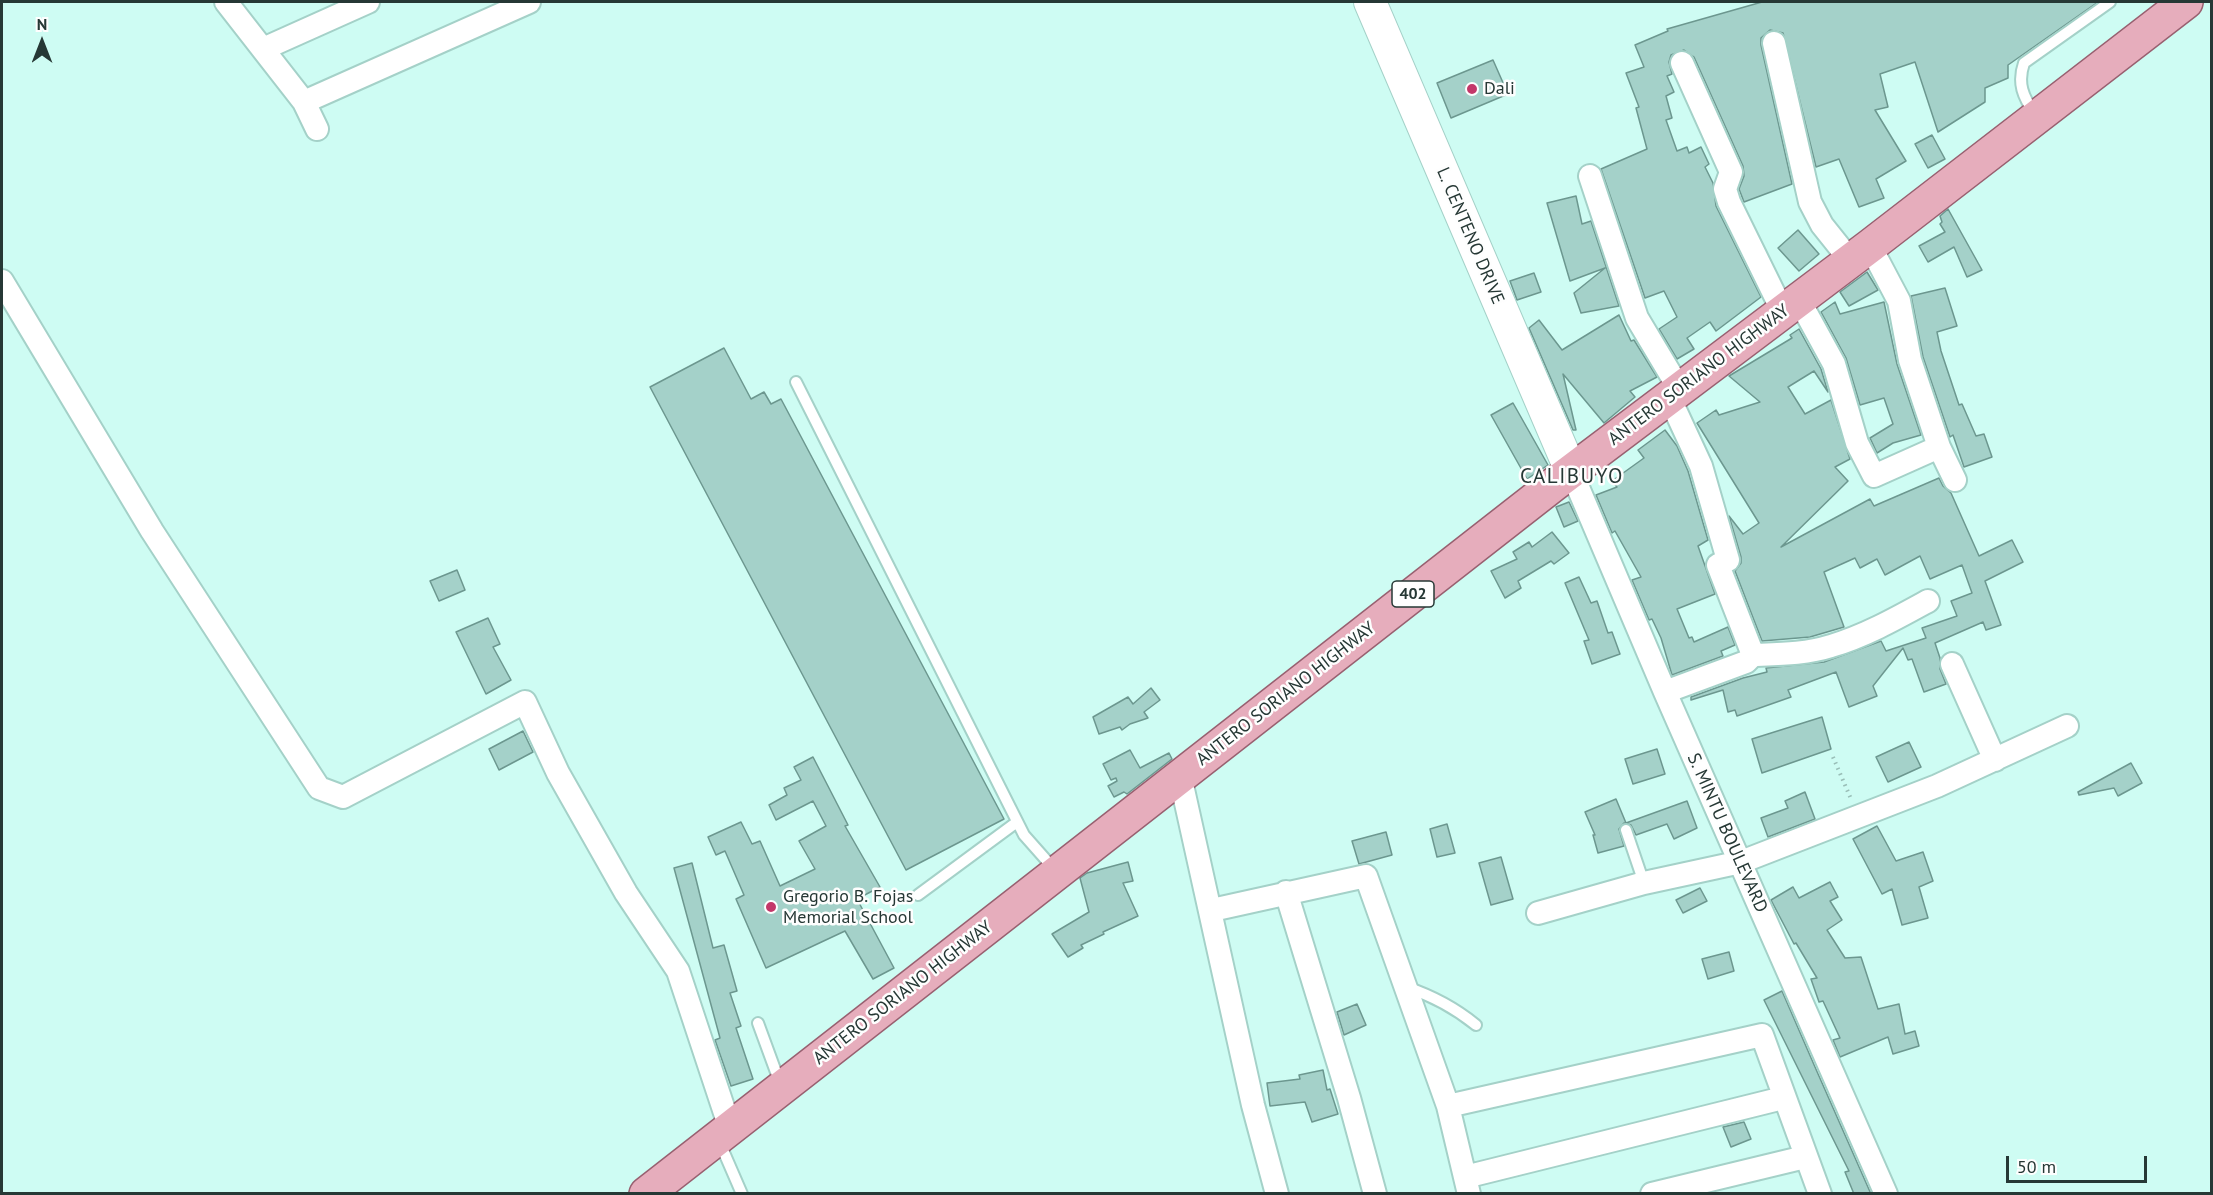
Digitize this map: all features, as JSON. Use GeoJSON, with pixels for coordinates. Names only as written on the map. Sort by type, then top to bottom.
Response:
{"type":"FeatureCollection","features":[{"type":"Feature","properties":{"kind":"main road","name":"ANTERO SORIANO HIGHWAY"},"geometry":{"type":"LineString","coordinates":[[646,1194],[781,1086],[1571,471],[1791,306],[2186,2]]}},
{"type":"Feature","properties":{"kind":"street"},"geometry":{"type":"LineString","coordinates":[[226,2],[304,102],[317,129]]}},
{"type":"Feature","properties":{"kind":"street"},"geometry":{"type":"LineString","coordinates":[[264,49],[368,2]]}},
{"type":"Feature","properties":{"kind":"street"},"geometry":{"type":"LineString","coordinates":[[304,102],[530,2]]}},
{"type":"Feature","properties":{"kind":"street","name":"L. CENTENO DRIVE"},"geometry":{"type":"LineString","coordinates":[[1370,2],[1571,471]]}},
{"type":"Feature","properties":{"kind":"street"},"geometry":{"type":"LineString","coordinates":[[1774,44],[1810,202],[1822,225],[1860,253],[1899,301],[1910,360],[1939,447],[1956,480]]}},
{"type":"Feature","properties":{"kind":"street"},"geometry":{"type":"LineString","coordinates":[[1682,63],[1731,172],[1725,189],[1729,202],[1791,306],[1834,364],[1857,443],[1874,476],[1939,447]]}},
{"type":"Feature","properties":{"kind":"street"},"geometry":{"type":"LineString","coordinates":[[1590,176],[1637,318],[1675,394],[1701,466],[1728,560],[1718,565],[1753,655]]}},
{"type":"Feature","properties":{"kind":"street"},"geometry":{"type":"LineString","coordinates":[[2,280],[152,531],[319,788],[343,797],[525,702],[558,773],[626,893],[678,971],[724,1133]]}},
{"type":"Feature","properties":{"kind":"street","name":"S. MINTU BOULEVARD"},"geometry":{"type":"LineString","coordinates":[[1571,471],[1665,692],[1886,1194]]}},
{"type":"Feature","properties":{"kind":"street"},"geometry":{"type":"LineString","coordinates":[[1665,692],[1739,665],[1753,655],[1791,653],[1831,646],[1883,625],[1928,601]]}},
{"type":"Feature","properties":{"kind":"street"},"geometry":{"type":"LineString","coordinates":[[1952,664],[1995,760]]}},
{"type":"Feature","properties":{"kind":"street"},"geometry":{"type":"LineString","coordinates":[[1538,913],[1644,883],[1741,862],[1937,786],[2067,726]]}},
{"type":"Feature","properties":{"kind":"street"},"geometry":{"type":"LineString","coordinates":[[1180,776],[1212,910],[1254,1105],[1277,1194]]}},
{"type":"Feature","properties":{"kind":"street"},"geometry":{"type":"LineString","coordinates":[[1212,910],[1366,876],[1448,1106],[1467,1185],[1783,1098]]}},
{"type":"Feature","properties":{"kind":"street"},"geometry":{"type":"LineString","coordinates":[[1286,892],[1349,1098],[1375,1194]]}},
{"type":"Feature","properties":{"kind":"street"},"geometry":{"type":"LineString","coordinates":[[1448,1106],[1762,1035],[1783,1098],[1820,1194]]}},
{"type":"Feature","properties":{"kind":"street"},"geometry":{"type":"LineString","coordinates":[[1652,1194],[1805,1157]]}},
{"type":"Feature","properties":{"kind":"lane"},"geometry":{"type":"LineString","coordinates":[[2037,116],[2025,99],[2021,87],[2024,63],[2110,2]]}},
{"type":"Feature","properties":{"kind":"lane"},"geometry":{"type":"LineString","coordinates":[[796,382],[1017,822],[1024,835],[1057,873]]}},
{"type":"Feature","properties":{"kind":"lane"},"geometry":{"type":"LineString","coordinates":[[918,895],[1017,822]]}},
{"type":"Feature","properties":{"kind":"lane"},"geometry":{"type":"LineString","coordinates":[[1626,830],[1644,883]]}},
{"type":"Feature","properties":{"kind":"lane"},"geometry":{"type":"LineString","coordinates":[[1406,987],[1433,996],[1459,1011],[1476,1025]]}},
{"type":"Feature","properties":{"kind":"lane"},"geometry":{"type":"LineString","coordinates":[[758,1023],[781,1086]]}},
{"type":"Feature","properties":{"kind":"lane"},"geometry":{"type":"LineString","coordinates":[[724,1133],[742,1194]]}},
{"type":"Feature","properties":{"kind":"path"},"geometry":{"type":"LineString","coordinates":[[1833,757],[1859,816]]}},
{"type":"Feature","properties":{"kind":"building"},"geometry":{"type":"Polygon","coordinates":[[[1762,2],[2098,2],[2008,65],[2008,78],[1985,88],[1985,102],[1938,132],[1915,62],[1880,74],[1888,107],[1875,110],[1906,161],[1876,179],[1884,198],[1859,207],[1839,159],[1816,167],[1783,33],[1770,30],[1761,38],[1761,45],[1792,184],[1744,202],[1739,189],[1744,176],[1743,166],[1694,57],[1684,50],[1671,55],[1669,62],[1672,74],[1667,76],[1674,92],[1666,96],[1672,118],[1666,120],[1677,151],[1687,147],[1689,153],[1701,147],[1709,164],[1705,167],[1713,183],[1716,206],[1761,297],[1716,331],[1710,322],[1687,338],[1694,349],[1677,359],[1659,329],[1677,317],[1664,291],[1645,298],[1601,169],[1647,149],[1636,108],[1639,107],[1626,73],[1644,67],[1635,45],[1668,31],[1667,29],[1762,2]]]}},
{"type":"Feature","properties":{"kind":"building","name":"Dali"},"geometry":{"type":"Polygon","coordinates":[[[1493,60],[1508,94],[1451,118],[1437,83],[1493,60]]]}},
{"type":"Feature","properties":{"kind":"building"},"geometry":{"type":"Polygon","coordinates":[[[1932,135],[1945,159],[1928,168],[1915,144],[1932,135]]]}},
{"type":"Feature","properties":{"kind":"building"},"geometry":{"type":"Polygon","coordinates":[[[1576,196],[1582,224],[1591,221],[1619,306],[1581,313],[1574,293],[1605,268],[1570,281],[1547,203],[1576,196]]]}},
{"type":"Feature","properties":{"kind":"building"},"geometry":{"type":"Polygon","coordinates":[[[1948,209],[1982,270],[1967,277],[1954,247],[1928,262],[1919,246],[1945,232],[1940,224],[1942,222],[1940,216],[1948,209]]]}},
{"type":"Feature","properties":{"kind":"building"},"geometry":{"type":"Polygon","coordinates":[[[1798,230],[1819,254],[1799,271],[1778,248],[1798,230]]]}},
{"type":"Feature","properties":{"kind":"building"},"geometry":{"type":"Polygon","coordinates":[[[1867,272],[1878,290],[1849,306],[1840,292],[1867,272]]]}},
{"type":"Feature","properties":{"kind":"building"},"geometry":{"type":"Polygon","coordinates":[[[1534,273],[1541,292],[1517,300],[1510,281],[1534,273]]]}},
{"type":"Feature","properties":{"kind":"building"},"geometry":{"type":"Polygon","coordinates":[[[1945,288],[1957,326],[1937,332],[1941,351],[1959,405],[1962,404],[1976,436],[1984,434],[1992,457],[1964,467],[1953,435],[1950,437],[1923,357],[1911,296],[1945,288]]]}},
{"type":"Feature","properties":{"kind":"building"},"geometry":{"type":"Polygon","coordinates":[[[1835,302],[1840,314],[1884,302],[1897,364],[1921,435],[1893,443],[1877,453],[1870,438],[1893,424],[1884,398],[1860,405],[1846,358],[1821,312],[1835,302]]]}},
{"type":"Feature","properties":{"kind":"building"},"geometry":{"type":"Polygon","coordinates":[[[1619,315],[1631,341],[1634,340],[1657,377],[1630,391],[1635,397],[1604,423],[1563,374],[1576,430],[1573,430],[1529,328],[1539,320],[1562,350],[1619,315]]]}},
{"type":"Feature","properties":{"kind":"building"},"geometry":{"type":"Polygon","coordinates":[[[1799,329],[1821,369],[1828,392],[1814,371],[1788,387],[1805,414],[1831,400],[1850,459],[1835,467],[1848,481],[1781,547],[1870,499],[1874,506],[1939,478],[1943,486],[1951,493],[1979,556],[2012,540],[2023,562],[1985,581],[2001,625],[1986,630],[1983,622],[1935,643],[1940,658],[1940,669],[1946,684],[1924,692],[1912,659],[1908,660],[1903,648],[1873,686],[1877,696],[1849,707],[1836,672],[1788,690],[1791,697],[1737,716],[1735,710],[1728,712],[1723,690],[1691,700],[1691,697],[1767,672],[1766,668],[1824,662],[1881,641],[1886,651],[1926,638],[1922,628],[1957,616],[1951,601],[1972,593],[1962,565],[1930,579],[1920,556],[1885,575],[1877,559],[1860,568],[1855,558],[1824,572],[1844,627],[1810,637],[1762,641],[1735,571],[1741,563],[1741,557],[1729,516],[1743,534],[1759,523],[1697,423],[1716,410],[1719,415],[1760,402],[1729,376],[1792,338],[1790,335],[1799,329]]]}},
{"type":"Feature","properties":{"kind":"building"},"geometry":{"type":"Polygon","coordinates":[[[724,348],[751,399],[764,392],[771,404],[781,399],[1004,819],[906,870],[650,387],[724,348]]]}},
{"type":"Feature","properties":{"kind":"building"},"geometry":{"type":"Polygon","coordinates":[[[1513,403],[1548,465],[1527,479],[1491,415],[1513,403]]]}},
{"type":"Feature","properties":{"kind":"building"},"geometry":{"type":"Polygon","coordinates":[[[1665,430],[1677,446],[1688,471],[1708,540],[1698,546],[1715,594],[1677,609],[1689,638],[1692,637],[1694,642],[1728,627],[1735,645],[1721,651],[1723,656],[1672,675],[1661,638],[1652,619],[1649,620],[1632,580],[1641,577],[1615,531],[1612,533],[1596,495],[1617,487],[1612,481],[1644,458],[1638,450],[1665,430]]]}},
{"type":"Feature","properties":{"kind":"building"},"geometry":{"type":"Polygon","coordinates":[[[1569,502],[1578,521],[1564,527],[1556,507],[1569,502]]]}},
{"type":"Feature","properties":{"kind":"building"},"geometry":{"type":"Polygon","coordinates":[[[1552,532],[1569,553],[1554,564],[1551,561],[1518,581],[1521,588],[1505,598],[1491,571],[1517,559],[1513,552],[1529,542],[1532,547],[1552,532]]]}},
{"type":"Feature","properties":{"kind":"building"},"geometry":{"type":"Polygon","coordinates":[[[457,570],[465,590],[439,601],[430,581],[457,570]]]}},
{"type":"Feature","properties":{"kind":"building"},"geometry":{"type":"Polygon","coordinates":[[[1579,577],[1591,603],[1597,601],[1608,633],[1612,632],[1620,654],[1592,664],[1584,641],[1589,640],[1565,583],[1579,577]]]}},
{"type":"Feature","properties":{"kind":"building"},"geometry":{"type":"Polygon","coordinates":[[[488,618],[500,644],[493,647],[511,680],[486,694],[456,632],[488,618]]]}},
{"type":"Feature","properties":{"kind":"building"},"geometry":{"type":"Polygon","coordinates":[[[1151,688],[1160,700],[1144,712],[1148,718],[1130,724],[1122,730],[1120,727],[1099,734],[1093,717],[1128,697],[1133,704],[1151,688]]]}},
{"type":"Feature","properties":{"kind":"building"},"geometry":{"type":"Polygon","coordinates":[[[1822,717],[1831,749],[1762,773],[1752,739],[1822,717]]]}},
{"type":"Feature","properties":{"kind":"building"},"geometry":{"type":"Polygon","coordinates":[[[523,731],[533,752],[499,770],[489,749],[523,731]]]}},
{"type":"Feature","properties":{"kind":"building"},"geometry":{"type":"Polygon","coordinates":[[[1909,742],[1921,767],[1888,782],[1876,757],[1909,742]]]}},
{"type":"Feature","properties":{"kind":"building"},"geometry":{"type":"Polygon","coordinates":[[[1657,749],[1665,774],[1633,784],[1625,759],[1657,749]]]}},
{"type":"Feature","properties":{"kind":"building"},"geometry":{"type":"Polygon","coordinates":[[[1130,750],[1140,768],[1169,753],[1172,759],[1127,794],[1124,792],[1114,797],[1108,786],[1117,781],[1116,778],[1111,780],[1103,764],[1130,750]]]}},
{"type":"Feature","properties":{"kind":"building"},"geometry":{"type":"Polygon","coordinates":[[[813,757],[848,825],[845,826],[880,887],[857,899],[894,968],[873,979],[845,931],[766,968],[736,899],[744,895],[725,851],[716,855],[708,837],[741,822],[752,844],[760,841],[780,886],[815,869],[799,841],[826,826],[813,801],[776,820],[769,805],[787,795],[784,788],[801,780],[794,767],[813,757]]]}},
{"type":"Feature","properties":{"kind":"building"},"geometry":{"type":"Polygon","coordinates":[[[2131,763],[2142,783],[2118,796],[2114,788],[2079,795],[2078,792],[2131,763]]]}},
{"type":"Feature","properties":{"kind":"building"},"geometry":{"type":"Polygon","coordinates":[[[1805,792],[1815,819],[1768,837],[1761,818],[1788,808],[1785,801],[1805,792]]]}},
{"type":"Feature","properties":{"kind":"building"},"geometry":{"type":"Polygon","coordinates":[[[1616,799],[1626,823],[1687,801],[1697,828],[1674,839],[1667,824],[1636,835],[1631,825],[1624,823],[1619,829],[1624,846],[1598,853],[1593,835],[1595,835],[1585,812],[1616,799]]]}},
{"type":"Feature","properties":{"kind":"building"},"geometry":{"type":"Polygon","coordinates":[[[1447,824],[1455,853],[1437,857],[1430,829],[1447,824]]]}},
{"type":"Feature","properties":{"kind":"building"},"geometry":{"type":"Polygon","coordinates":[[[1877,826],[1896,861],[1923,852],[1933,881],[1919,887],[1928,918],[1902,925],[1892,889],[1882,894],[1853,839],[1877,826]]]}},
{"type":"Feature","properties":{"kind":"building"},"geometry":{"type":"Polygon","coordinates":[[[1386,832],[1392,855],[1359,864],[1352,841],[1386,832]]]}},
{"type":"Feature","properties":{"kind":"building"},"geometry":{"type":"Polygon","coordinates":[[[1501,857],[1513,899],[1491,905],[1479,863],[1501,857]]]}},
{"type":"Feature","properties":{"kind":"building"},"geometry":{"type":"Polygon","coordinates":[[[1128,862],[1133,881],[1123,883],[1138,916],[1103,932],[1104,934],[1081,945],[1083,948],[1068,957],[1052,934],[1089,912],[1080,878],[1087,873],[1128,862]]]}},
{"type":"Feature","properties":{"kind":"building"},"geometry":{"type":"Polygon","coordinates":[[[692,863],[713,948],[724,945],[737,991],[730,993],[741,1026],[736,1028],[753,1079],[731,1086],[715,1040],[720,1038],[674,868],[692,863]]]}},
{"type":"Feature","properties":{"kind":"building"},"geometry":{"type":"Polygon","coordinates":[[[1830,882],[1838,897],[1830,901],[1842,920],[1827,930],[1845,958],[1861,957],[1878,1009],[1899,1004],[1905,1034],[1915,1031],[1919,1046],[1893,1054],[1888,1037],[1840,1057],[1833,1040],[1840,1038],[1823,1001],[1819,1002],[1811,979],[1817,978],[1796,943],[1794,944],[1771,900],[1793,887],[1799,898],[1830,882]]]}},
{"type":"Feature","properties":{"kind":"building"},"geometry":{"type":"Polygon","coordinates":[[[1700,888],[1707,901],[1683,913],[1676,900],[1700,888]]]}},
{"type":"Feature","properties":{"kind":"building"},"geometry":{"type":"Polygon","coordinates":[[[1729,952],[1734,971],[1708,979],[1702,959],[1729,952]]]}},
{"type":"Feature","properties":{"kind":"building"},"geometry":{"type":"Polygon","coordinates":[[[1782,991],[1871,1194],[1854,1194],[1845,1172],[1849,1171],[1764,1000],[1782,991]]]}},
{"type":"Feature","properties":{"kind":"building"},"geometry":{"type":"Polygon","coordinates":[[[1357,1004],[1366,1025],[1344,1035],[1337,1012],[1357,1004]]]}},
{"type":"Feature","properties":{"kind":"building"},"geometry":{"type":"Polygon","coordinates":[[[1323,1070],[1327,1090],[1330,1089],[1338,1114],[1312,1122],[1305,1102],[1270,1106],[1267,1083],[1300,1079],[1299,1075],[1323,1070]]]}},
{"type":"Feature","properties":{"kind":"building"},"geometry":{"type":"Polygon","coordinates":[[[1744,1122],[1751,1139],[1731,1147],[1723,1127],[1744,1122]]]}},
{"type":"Feature","properties":{"kind":"place","name":"Dali"},"geometry":{"type":"Point","coordinates":[1472,89]}},
{"type":"Feature","properties":{"kind":"place","name":"Gregorio B. Fojas Memorial School"},"geometry":{"type":"Point","coordinates":[771,907]}},
{"type":"Feature","properties":{"kind":"district","name":"CALIBUYO"},"geometry":{"type":"Point","coordinates":[1572,477]}}]}
